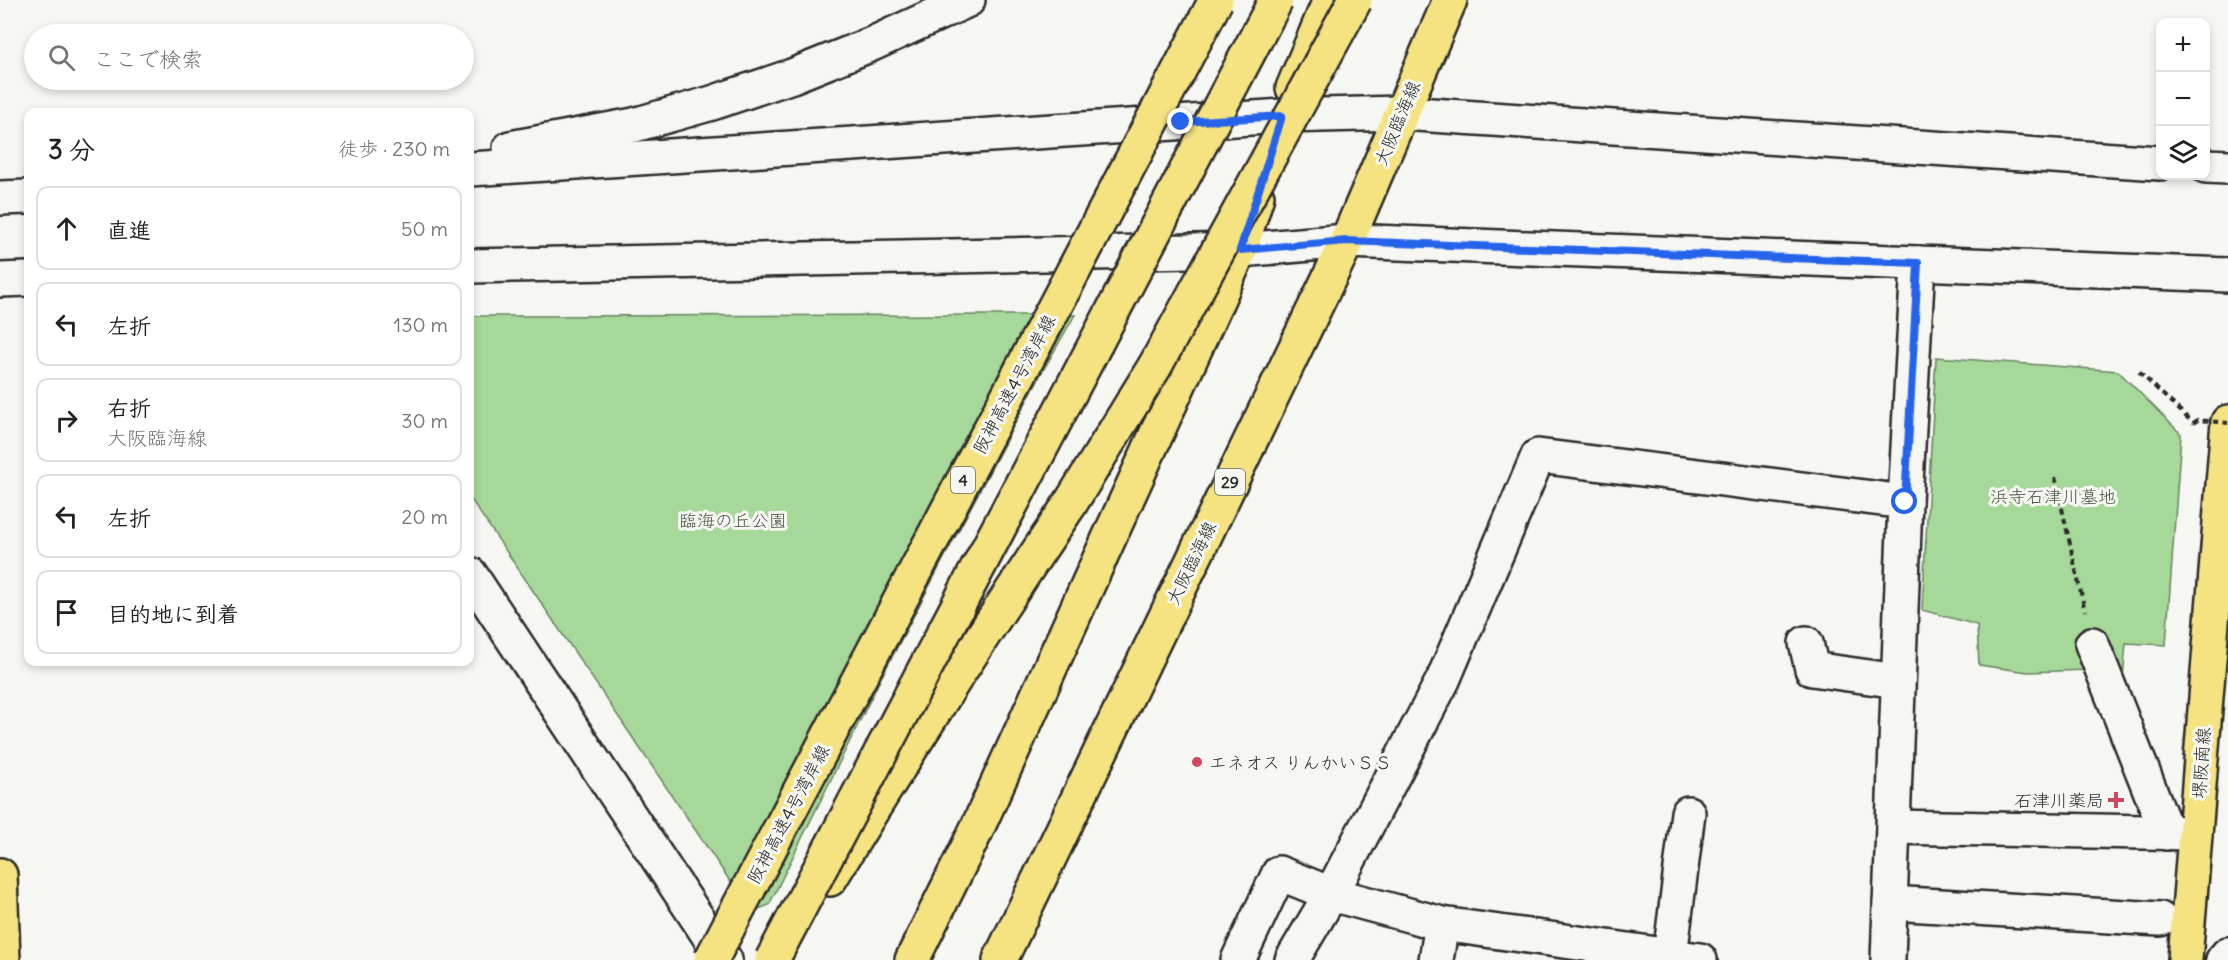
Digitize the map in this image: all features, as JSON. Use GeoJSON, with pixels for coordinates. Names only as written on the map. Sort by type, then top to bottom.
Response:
{"type":"FeatureCollection","features":[{"type":"Feature","properties":{"kind":"main road","name":"阪神高速4号湾岸線"},"geometry":{"type":"LineString","coordinates":[[711,960],[1216,0]]}},
{"type":"Feature","properties":{"kind":"main road"},"geometry":{"type":"LineString","coordinates":[[772,960],[1276,0]]}},
{"type":"Feature","properties":{"kind":"main road"},"geometry":{"type":"LineString","coordinates":[[912,960],[976,831],[1240,250],[1282,116],[1330,0]]}},
{"type":"Feature","properties":{"kind":"main road"},"geometry":{"type":"LineString","coordinates":[[786,960],[821,894],[905,756],[1114,436],[1161,356],[1355,0]]}},
{"type":"Feature","properties":{"kind":"main road","name":"大阪臨海線"},"geometry":{"type":"LineString","coordinates":[[1000,960],[1347,241],[1450,0]]}},
{"type":"Feature","properties":{"kind":"main road","name":"堺阪南線"},"geometry":{"type":"LineString","coordinates":[[2185,960],[2181,833],[2228,422]]}},
{"type":"Feature","properties":{"kind":"main road"},"geometry":{"type":"LineString","coordinates":[[0,875],[3,960]]}},
{"type":"Feature","properties":{"kind":"street"},"geometry":{"type":"LineString","coordinates":[[474,154],[634,125],[712,103],[792,76],[872,44],[968,0]]}},
{"type":"Feature","properties":{"kind":"street"},"geometry":{"type":"LineString","coordinates":[[474,169],[1282,116],[1401,113],[2156,163]]}},
{"type":"Feature","properties":{"kind":"street"},"geometry":{"type":"LineString","coordinates":[[2210,166],[2228,167]]}},
{"type":"Feature","properties":{"kind":"street"},"geometry":{"type":"LineString","coordinates":[[0,198],[24,197]]}},
{"type":"Feature","properties":{"kind":"street"},"geometry":{"type":"LineString","coordinates":[[474,266],[1240,250],[1347,241],[2228,275]]}},
{"type":"Feature","properties":{"kind":"street"},"geometry":{"type":"LineString","coordinates":[[1888,960],[1905,502],[1918,263]]}},
{"type":"Feature","properties":{"kind":"street"},"geometry":{"type":"LineString","coordinates":[[0,280],[24,279]]}},
{"type":"Feature","properties":{"kind":"street"},"geometry":{"type":"LineString","coordinates":[[1292,960],[1331,894],[1443,680],[1538,456],[1905,502]]}},
{"type":"Feature","properties":{"kind":"street"},"geometry":{"type":"LineString","coordinates":[[474,580],[725,960]]}},
{"type":"Feature","properties":{"kind":"street"},"geometry":{"type":"LineString","coordinates":[[1806,643],[1812,669],[1898,681]]}},
{"type":"Feature","properties":{"kind":"street"},"geometry":{"type":"LineString","coordinates":[[1893,827],[2181,833],[2092,644]]}},
{"type":"Feature","properties":{"kind":"street"},"geometry":{"type":"LineString","coordinates":[[1239,960],[1279,873],[1331,894],[1442,924],[1685,958],[1688,813]]}},
{"type":"Feature","properties":{"kind":"street"},"geometry":{"type":"LineString","coordinates":[[1890,903],[2160,919]]}},
{"type":"Feature","properties":{"kind":"street"},"geometry":{"type":"LineString","coordinates":[[1436,960],[1442,924]]}},
{"type":"Feature","properties":{"kind":"street"},"geometry":{"type":"LineString","coordinates":[[2223,960],[2228,954]]}},
{"type":"Feature","properties":{"kind":"path"},"geometry":{"type":"LineString","coordinates":[[2139,372],[2193,423],[2198,420],[2228,422]]}},
{"type":"Feature","properties":{"kind":"path"},"geometry":{"type":"LineString","coordinates":[[2055,477],[2092,644]]}},
{"type":"Feature","properties":{"kind":"green space","name":"臨海の丘公園"},"geometry":{"type":"Polygon","coordinates":[[[1075,315],[1040,376],[880,680],[769,905],[751,912],[474,504],[474,316],[1075,315]]]}},
{"type":"Feature","properties":{"kind":"green space","name":"浜寺石津川墓地"},"geometry":{"type":"Polygon","coordinates":[[[1936,357],[2118,371],[2181,434],[2166,645],[2126,643],[2121,701],[2089,670],[2028,672],[1979,665],[1977,625],[1922,610],[1936,357]]]}},
{"type":"Feature","properties":{"kind":"place","name":"エネオス りんかいＳＳ"},"geometry":{"type":"Point","coordinates":[1197,762]}},
{"type":"Feature","properties":{"kind":"place","name":"石津川薬局"},"geometry":{"type":"Point","coordinates":[2116,800]}},
{"type":"Feature","properties":{"kind":"route"},"geometry":{"type":"LineString","coordinates":[[1181,122],[1282,116],[1240,250],[1347,241],[1918,263],[1905,502]]}}]}
